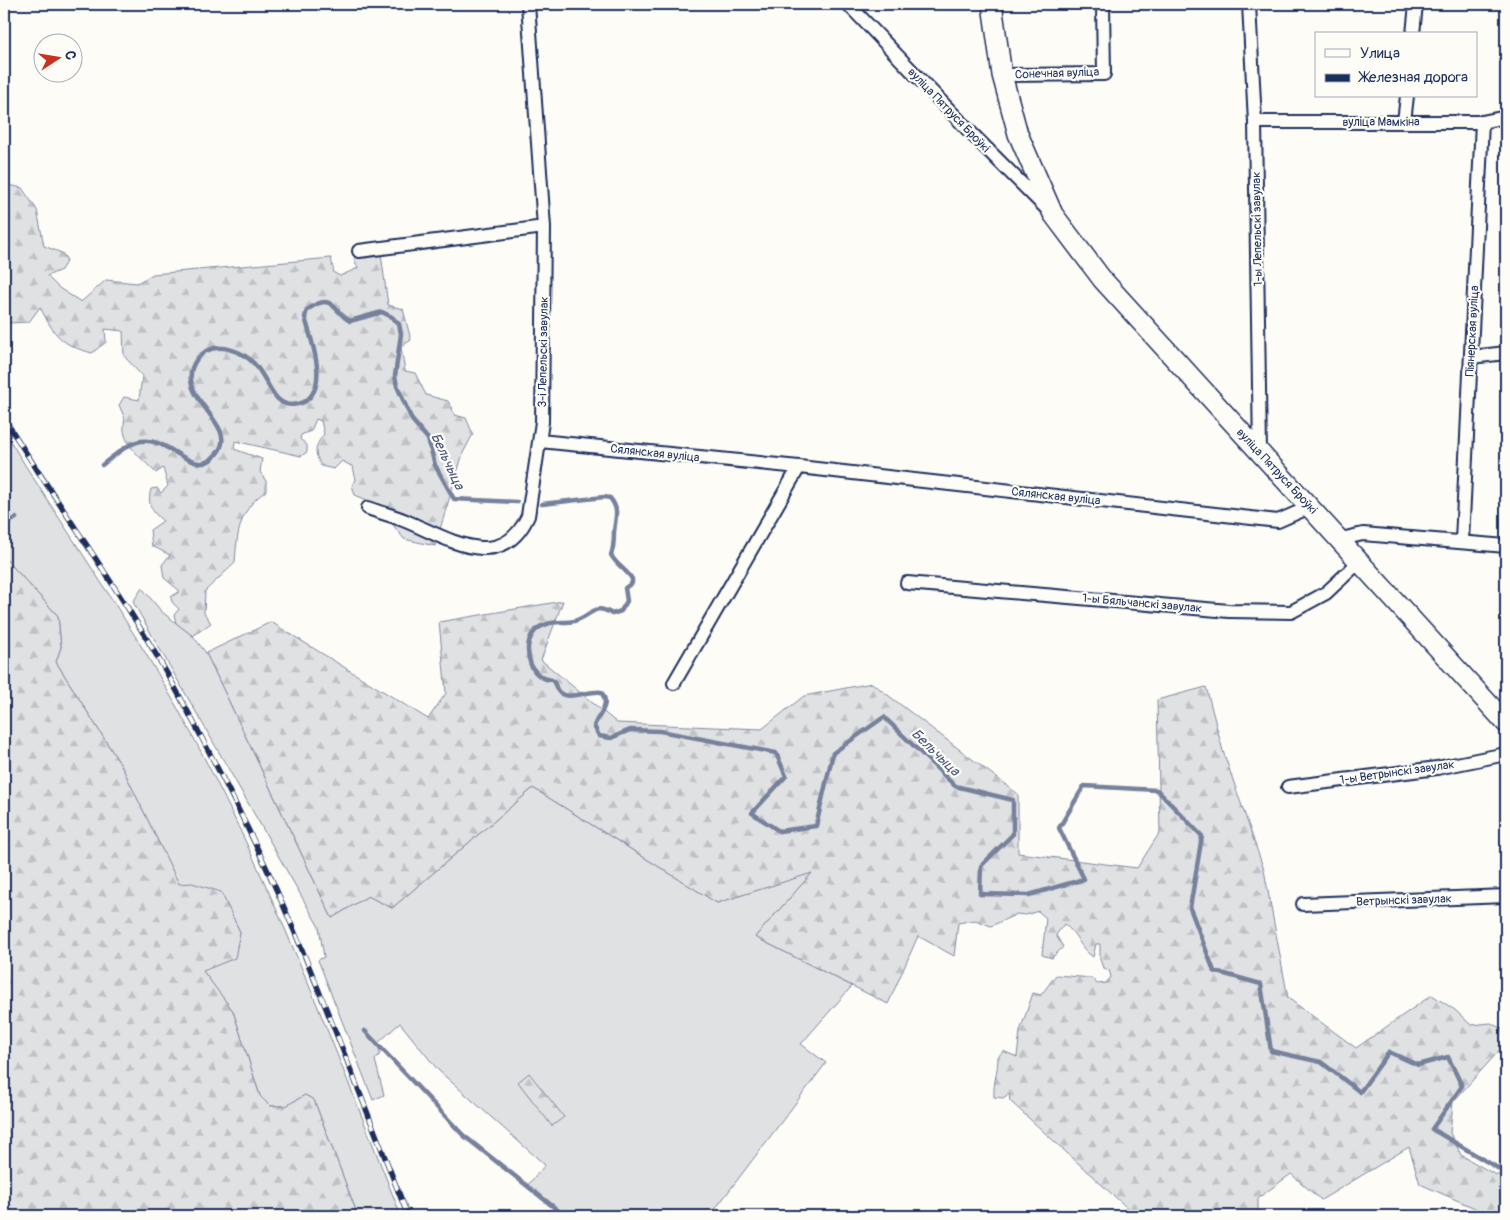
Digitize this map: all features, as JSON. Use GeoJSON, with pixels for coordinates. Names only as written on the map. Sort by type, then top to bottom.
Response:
{"type":"FeatureCollection","features":[{"type":"Feature","properties":{"kind":"main road","name":"вуліца Пятруся Броўкі"},"geometry":{"type":"LineString","coordinates":[[992,4],[1002,76],[1018,134],[1053,214],[1102,279],[1260,454],[1341,540],[1506,724]]}},
{"type":"Feature","properties":{"kind":"street","name":"3-і Лепельскі завулак"},"geometry":{"type":"LineString","coordinates":[[368,508],[469,547],[486,549],[500,546],[514,538],[522,529],[528,516],[540,441],[544,227],[528,4]]}},
{"type":"Feature","properties":{"kind":"street","name":"вуліца Пятруся Броўкі"},"geometry":{"type":"LineString","coordinates":[[848,4],[973,135],[1053,214]]}},
{"type":"Feature","properties":{"kind":"street","name":"Сонечная вуліца"},"geometry":{"type":"LineString","coordinates":[[1002,76],[1104,74],[1103,4]]}},
{"type":"Feature","properties":{"kind":"street","name":"1-ы Лепельскі завулак"},"geometry":{"type":"LineString","coordinates":[[1249,4],[1255,122],[1260,454]]}},
{"type":"Feature","properties":{"kind":"street"},"geometry":{"type":"LineString","coordinates":[[1413,32],[1416,4]]}},
{"type":"Feature","properties":{"kind":"street"},"geometry":{"type":"LineString","coordinates":[[1404,122],[1407,98]]}},
{"type":"Feature","properties":{"kind":"street","name":"вуліца Мамкіна"},"geometry":{"type":"LineString","coordinates":[[1255,122],[1482,122],[1506,117]]}},
{"type":"Feature","properties":{"kind":"street","name":"Піянерская вуліца"},"geometry":{"type":"LineString","coordinates":[[1462,541],[1482,122]]}},
{"type":"Feature","properties":{"kind":"street"},"geometry":{"type":"LineString","coordinates":[[359,250],[544,227]]}},
{"type":"Feature","properties":{"kind":"street"},"geometry":{"type":"LineString","coordinates":[[1471,357],[1506,353]]}},
{"type":"Feature","properties":{"kind":"street","name":"Сялянская вуліца"},"geometry":{"type":"LineString","coordinates":[[540,441],[799,467],[1278,521],[1310,507]]}},
{"type":"Feature","properties":{"kind":"street"},"geometry":{"type":"LineString","coordinates":[[674,683],[799,467]]}},
{"type":"Feature","properties":{"kind":"street"},"geometry":{"type":"LineString","coordinates":[[1341,540],[1363,534],[1506,546]]}},
{"type":"Feature","properties":{"kind":"street","name":"1-ы Бяльчанскі завулак"},"geometry":{"type":"LineString","coordinates":[[907,583],[1229,611],[1291,612],[1326,593],[1360,561]]}},
{"type":"Feature","properties":{"kind":"street","name":"1-ы Ветрынскі завулак"},"geometry":{"type":"LineString","coordinates":[[1288,787],[1437,768],[1506,754]]}},
{"type":"Feature","properties":{"kind":"street","name":"Ветрынскі завулак"},"geometry":{"type":"LineString","coordinates":[[1302,904],[1506,896]]}},
{"type":"Feature","properties":{"kind":"green space"},"geometry":{"type":"Polygon","coordinates":[[[4,184],[22,188],[37,210],[44,246],[62,253],[67,260],[61,270],[47,276],[59,288],[81,302],[106,280],[137,283],[153,274],[331,258],[334,273],[340,276],[358,268],[354,259],[358,253],[381,254],[388,305],[403,309],[411,340],[401,347],[405,371],[415,373],[426,395],[448,401],[455,415],[466,418],[473,434],[463,453],[435,546],[404,539],[377,504],[355,495],[352,485],[356,480],[353,467],[342,461],[334,469],[321,466],[316,450],[324,434],[321,421],[316,419],[311,431],[301,435],[300,439],[307,445],[307,452],[301,456],[235,441],[234,449],[262,459],[260,472],[266,481],[266,491],[250,506],[241,523],[235,563],[205,591],[204,613],[211,623],[193,636],[176,623],[174,615],[179,609],[172,602],[171,597],[180,591],[164,578],[162,565],[170,555],[152,546],[150,530],[163,521],[151,507],[151,489],[157,488],[161,493],[168,486],[163,468],[156,473],[128,442],[125,435],[125,419],[119,405],[124,397],[139,400],[142,376],[124,356],[123,331],[105,329],[106,342],[92,353],[81,350],[60,338],[54,332],[40,307],[29,322],[9,323],[4,315],[4,184]]]}},
{"type":"Feature","properties":{"kind":"green space"},"geometry":{"type":"Polygon","coordinates":[[[4,431],[158,673],[211,770],[298,959],[401,1216],[358,1216],[314,1100],[305,1095],[286,1106],[270,1106],[260,1096],[233,1011],[202,970],[234,958],[240,932],[220,892],[179,885],[122,767],[56,662],[61,647],[58,616],[4,557],[4,431]]]}},
{"type":"Feature","properties":{"kind":"green space"},"geometry":{"type":"Polygon","coordinates":[[[4,557],[58,616],[61,647],[56,662],[122,767],[179,884],[192,883],[221,892],[240,932],[235,958],[203,971],[233,1011],[260,1096],[270,1106],[286,1106],[305,1095],[314,1100],[358,1216],[4,1216],[4,557]]]}},
{"type":"Feature","properties":{"kind":"green space"},"geometry":{"type":"Polygon","coordinates":[[[142,588],[162,612],[193,636],[206,653],[332,918],[368,896],[392,908],[533,788],[717,903],[813,872],[755,937],[852,986],[801,1044],[826,1063],[710,1216],[563,1216],[527,1186],[545,1165],[438,1070],[400,1023],[378,1043],[380,1054],[375,1060],[384,1095],[373,1100],[318,960],[324,957],[319,927],[133,602],[142,588]]]}},
{"type":"Feature","properties":{"kind":"green space"},"geometry":{"type":"Polygon","coordinates":[[[563,601],[541,660],[617,723],[762,729],[804,696],[872,683],[1018,794],[1018,853],[1137,868],[1160,832],[1157,700],[1206,687],[1223,751],[1264,870],[1288,998],[1356,1048],[1432,995],[1455,1010],[1471,1025],[1491,1023],[1502,1029],[1506,1043],[1453,1102],[1450,1133],[1461,1155],[1494,1174],[1506,1176],[1506,1216],[1493,1216],[1420,1184],[1409,1147],[1321,1200],[1291,1174],[1258,1198],[1258,1215],[1278,1216],[1136,1216],[1010,1101],[1009,1094],[1003,1098],[994,1097],[998,1057],[1003,1051],[1017,1057],[1020,1031],[1033,993],[1041,995],[1056,975],[1092,978],[1097,984],[1106,983],[1111,977],[1109,970],[1103,968],[1100,959],[1100,944],[1096,944],[1093,957],[1064,924],[1056,935],[1063,947],[1052,958],[1042,955],[1046,918],[1038,911],[1026,915],[1017,914],[991,926],[975,920],[958,923],[954,956],[918,936],[888,1004],[755,937],[812,873],[717,903],[533,788],[392,908],[368,896],[332,918],[206,653],[271,622],[428,719],[446,693],[439,622],[563,601]]]}},
{"type":"Feature","properties":{"kind":"green space"},"geometry":{"type":"Polygon","coordinates":[[[529,1073],[564,1117],[552,1126],[518,1082],[529,1073]]]}},
{"type":"Feature","properties":{"kind":"waterway","name":"Бельчыца"},"geometry":{"type":"LineString","coordinates":[[102,465],[125,448],[141,441],[152,441],[163,445],[193,462],[202,463],[211,459],[220,449],[222,440],[220,430],[194,391],[191,380],[194,363],[206,351],[215,348],[225,348],[244,355],[259,370],[279,400],[290,405],[304,402],[312,395],[316,385],[317,374],[314,350],[305,317],[307,310],[323,302],[328,302],[350,321],[382,312],[392,317],[399,324],[401,334],[395,376],[397,386],[412,420],[428,439],[435,465],[454,499],[517,502]]}},
{"type":"Feature","properties":{"kind":"waterway","name":"Бельчыца"},"geometry":{"type":"LineString","coordinates":[[542,504],[604,497],[610,498],[616,510],[614,544],[611,555],[632,579],[632,583],[625,588],[627,601],[621,611],[612,614],[601,609],[574,621],[547,624],[535,631],[528,647],[529,659],[535,671],[539,676],[552,680],[558,691],[562,694],[572,696],[601,692],[605,701],[594,726],[599,736],[611,738],[630,730],[660,731],[776,753],[786,776],[752,813],[779,831],[816,826],[833,753],[884,717],[955,786],[1013,800],[1013,834],[981,866],[980,894],[1029,895],[1084,879],[1059,828],[1084,786],[1157,790],[1202,836],[1190,908],[1214,971],[1261,984],[1271,1051],[1321,1062],[1360,1092],[1389,1052],[1418,1065],[1448,1057],[1462,1086],[1432,1129],[1506,1173]]}},
{"type":"Feature","properties":{"kind":"waterway","name":"Бельчыца"},"geometry":{"type":"LineString","coordinates":[[4,525],[16,518]]}},
{"type":"Feature","properties":{"kind":"waterway"},"geometry":{"type":"LineString","coordinates":[[365,1031],[463,1135],[565,1216]]}},
{"type":"Feature","properties":{"kind":"railway"},"geometry":{"type":"LineString","coordinates":[[4,418],[144,634],[223,778],[297,937],[408,1216]]}}]}
